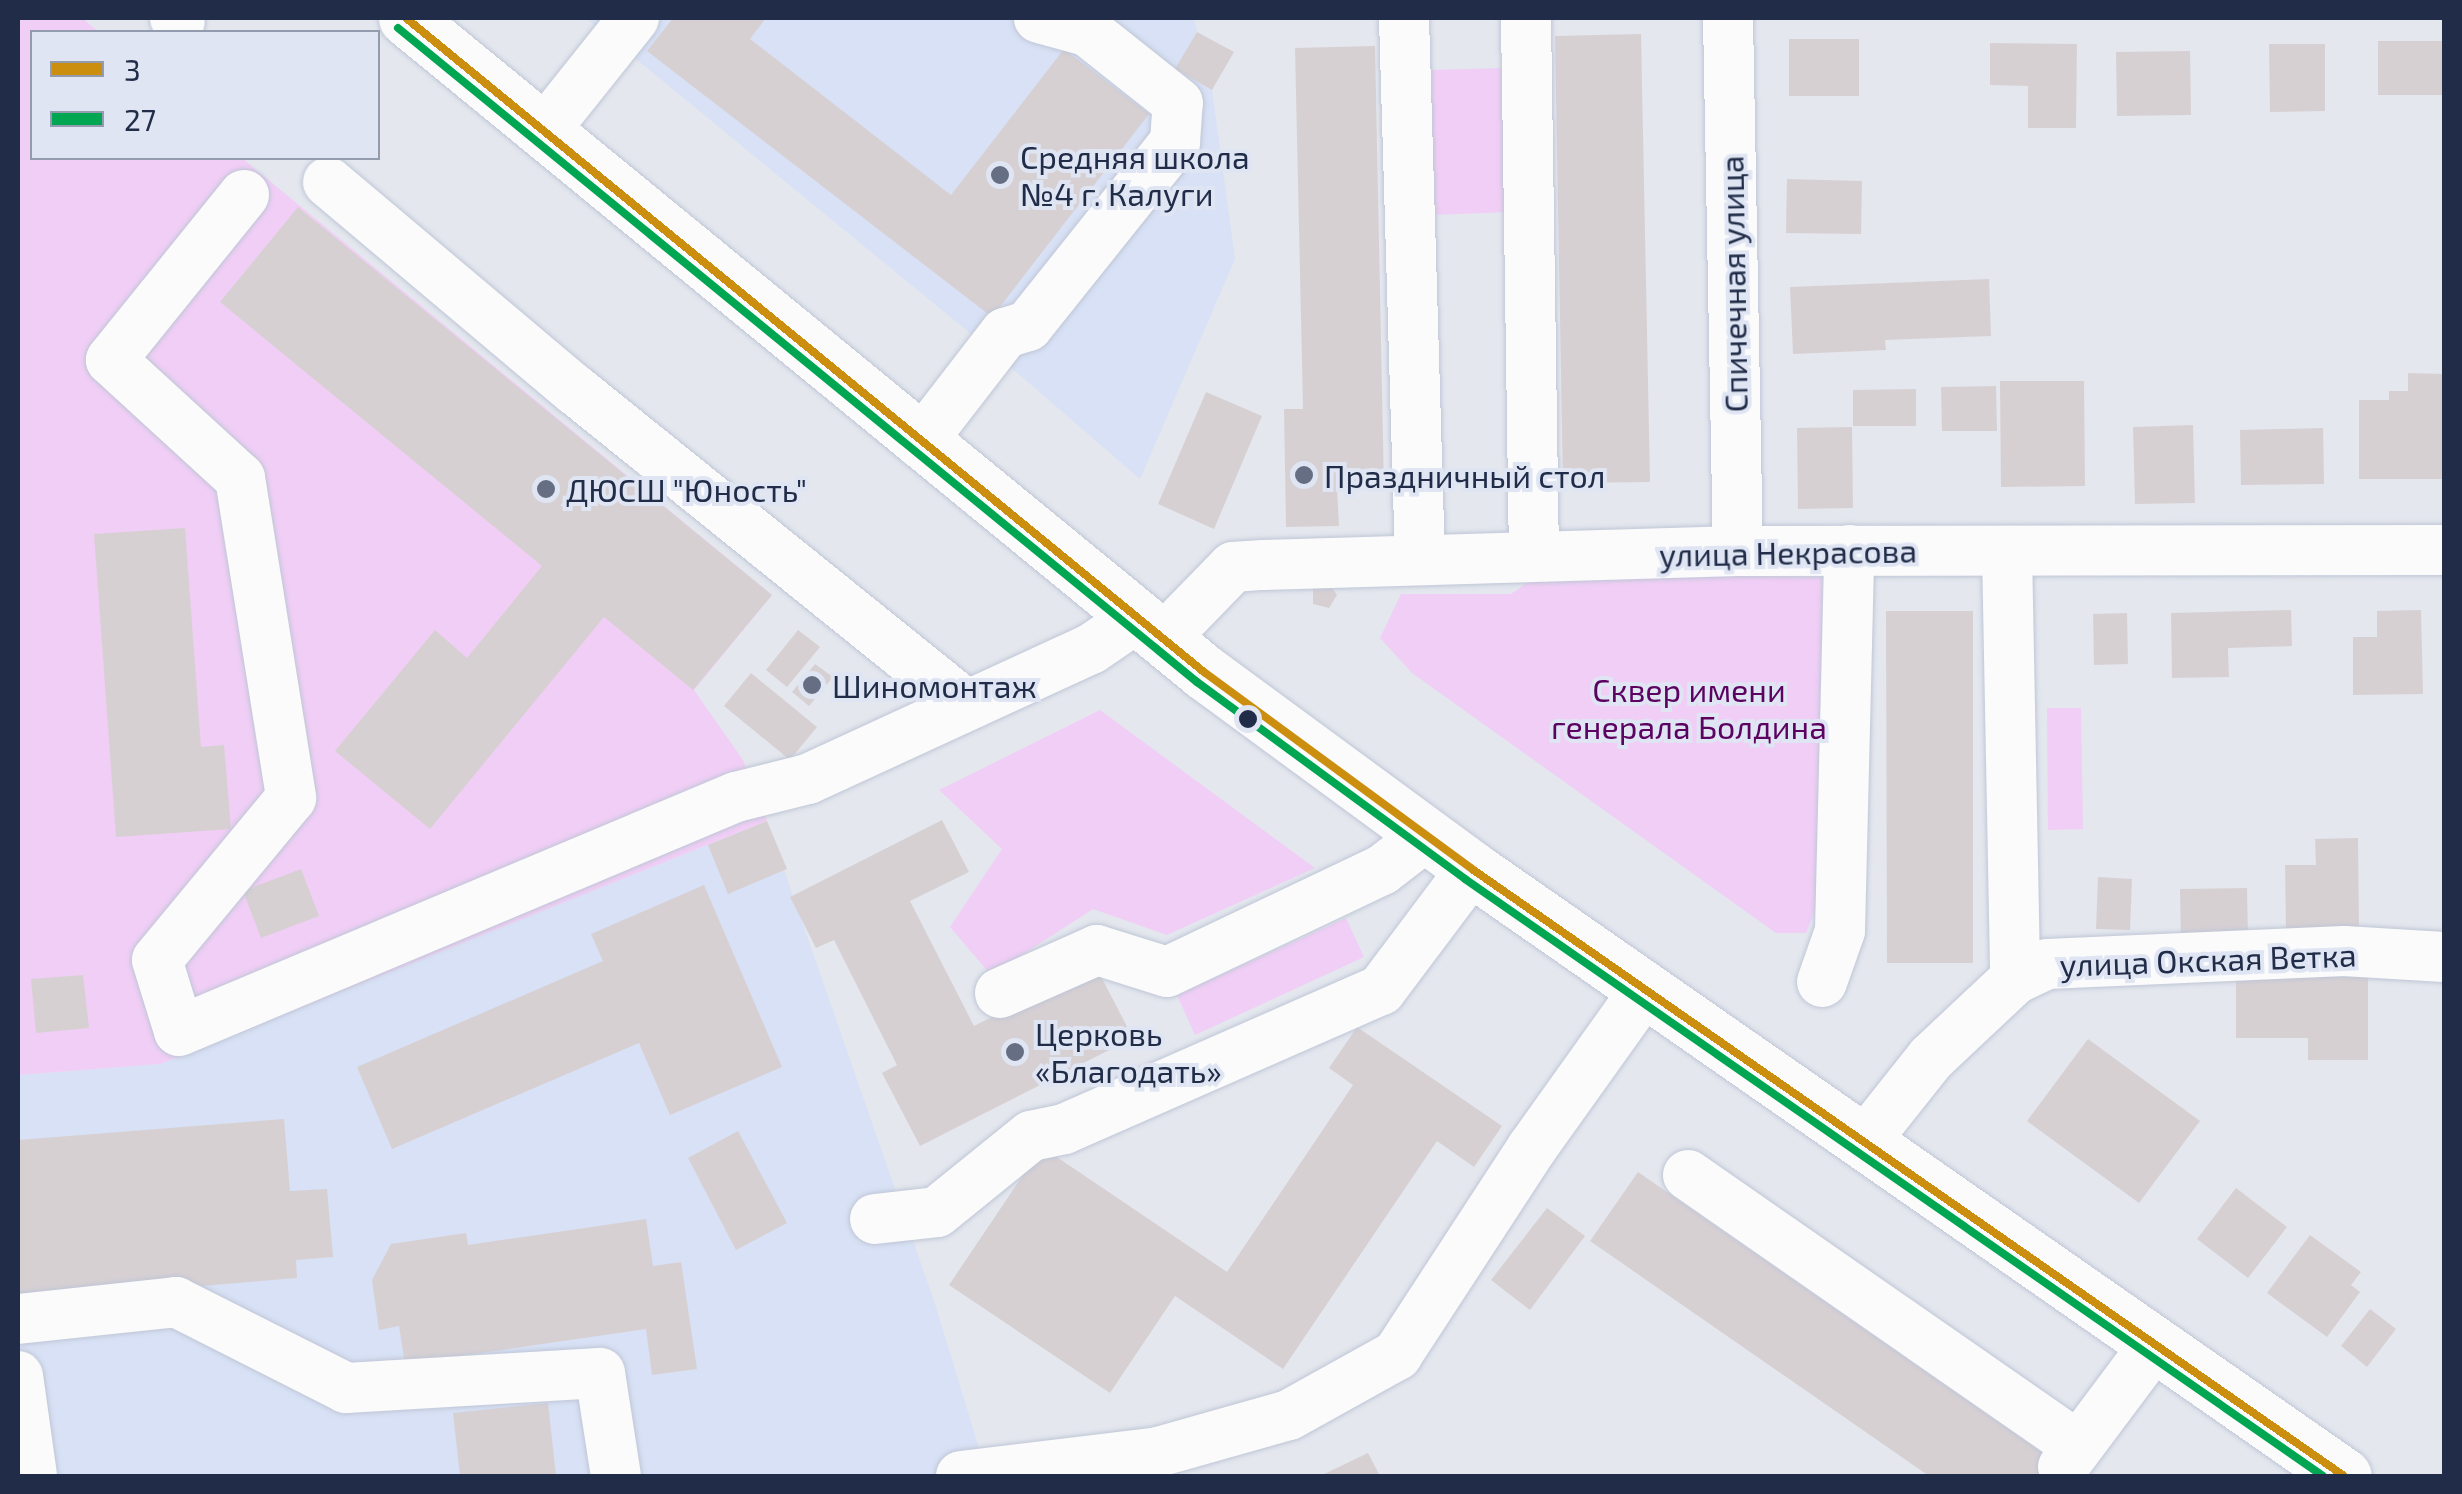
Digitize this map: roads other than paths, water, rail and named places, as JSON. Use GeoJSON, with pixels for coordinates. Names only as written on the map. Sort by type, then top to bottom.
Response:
{"type":"FeatureCollection","features":[{"type":"Feature","properties":{"kind":"main road"},"geometry":{"type":"LineString","coordinates":[[406,18],[1149,630],[1472,869],[2344,1476]]}},
{"type":"Feature","properties":{"kind":"street"},"geometry":{"type":"LineString","coordinates":[[542,132],[634,18]]}},
{"type":"Feature","properties":{"kind":"street"},"geometry":{"type":"LineString","coordinates":[[920,442],[1005,333],[1028,326],[1175,142],[1178,103],[1088,31],[1039,18]]}},
{"type":"Feature","properties":{"kind":"street"},"geometry":{"type":"LineString","coordinates":[[1404,18],[1420,559]]}},
{"type":"Feature","properties":{"kind":"street"},"geometry":{"type":"LineString","coordinates":[[1526,18],[1534,556]]}},
{"type":"Feature","properties":{"kind":"street","name":"Спичечная улица"},"geometry":{"type":"LineString","coordinates":[[1728,18],[1738,551]]}},
{"type":"Feature","properties":{"kind":"street"},"geometry":{"type":"LineString","coordinates":[[328,182],[574,388],[966,704]]}},
{"type":"Feature","properties":{"kind":"street","name":"улица Некрасова"},"geometry":{"type":"LineString","coordinates":[[244,194],[111,360],[240,478],[291,798],[157,960],[179,1030],[736,797],[808,779],[1091,649],[1149,630],[1233,567],[1738,551],[2444,550]]}},
{"type":"Feature","properties":{"kind":"street"},"geometry":{"type":"LineString","coordinates":[[1822,982],[1840,931],[1848,550]]}},
{"type":"Feature","properties":{"kind":"street"},"geometry":{"type":"LineString","coordinates":[[2007,550],[2014,978]]}},
{"type":"Feature","properties":{"kind":"street"},"geometry":{"type":"LineString","coordinates":[[1000,993],[1097,950],[1167,972],[1382,870],[1426,836]]}},
{"type":"Feature","properties":{"kind":"street"},"geometry":{"type":"LineString","coordinates":[[874,1220],[936,1212],[1031,1136],[1064,1129],[1381,990],[1472,869]]}},
{"type":"Feature","properties":{"kind":"street","name":"улица Окская Ветка"},"geometry":{"type":"LineString","coordinates":[[1865,1140],[1931,1058],[2014,978],[2047,964],[2344,951],[2444,957]]}},
{"type":"Feature","properties":{"kind":"street"},"geometry":{"type":"LineString","coordinates":[[961,1476],[1158,1452],[1289,1415],[1396,1355],[1532,1148],[1646,988]]}},
{"type":"Feature","properties":{"kind":"street"},"geometry":{"type":"LineString","coordinates":[[1688,1174],[2070,1457],[2156,1344]]}},
{"type":"Feature","properties":{"kind":"street"},"geometry":{"type":"LineString","coordinates":[[18,1319],[176,1302],[346,1388],[600,1373],[616,1476]]}},
{"type":"Feature","properties":{"kind":"street"},"geometry":{"type":"LineString","coordinates":[[18,1376],[32,1476]]}},
{"type":"Feature","properties":{"kind":"place","name":"Средняя школа №4 г. Калуги"},"geometry":{"type":"Point","coordinates":[1000,175]}},
{"type":"Feature","properties":{"kind":"place","name":"Праздничный стол"},"geometry":{"type":"Point","coordinates":[1304,475]}},
{"type":"Feature","properties":{"kind":"place","name":"ДЮСШ \"Юность\""},"geometry":{"type":"Point","coordinates":[546,489]}},
{"type":"Feature","properties":{"kind":"place","name":"Шиномонтаж"},"geometry":{"type":"Point","coordinates":[812,685]}},
{"type":"Feature","properties":{"kind":"place","name":"Церковь «Благодать»"},"geometry":{"type":"Point","coordinates":[1015,1052]}},
{"type":"Feature","properties":{"kind":"park label","name":"Сквер имени генерала Болдина"},"geometry":{"type":"Point","coordinates":[1689,708]}}]}
